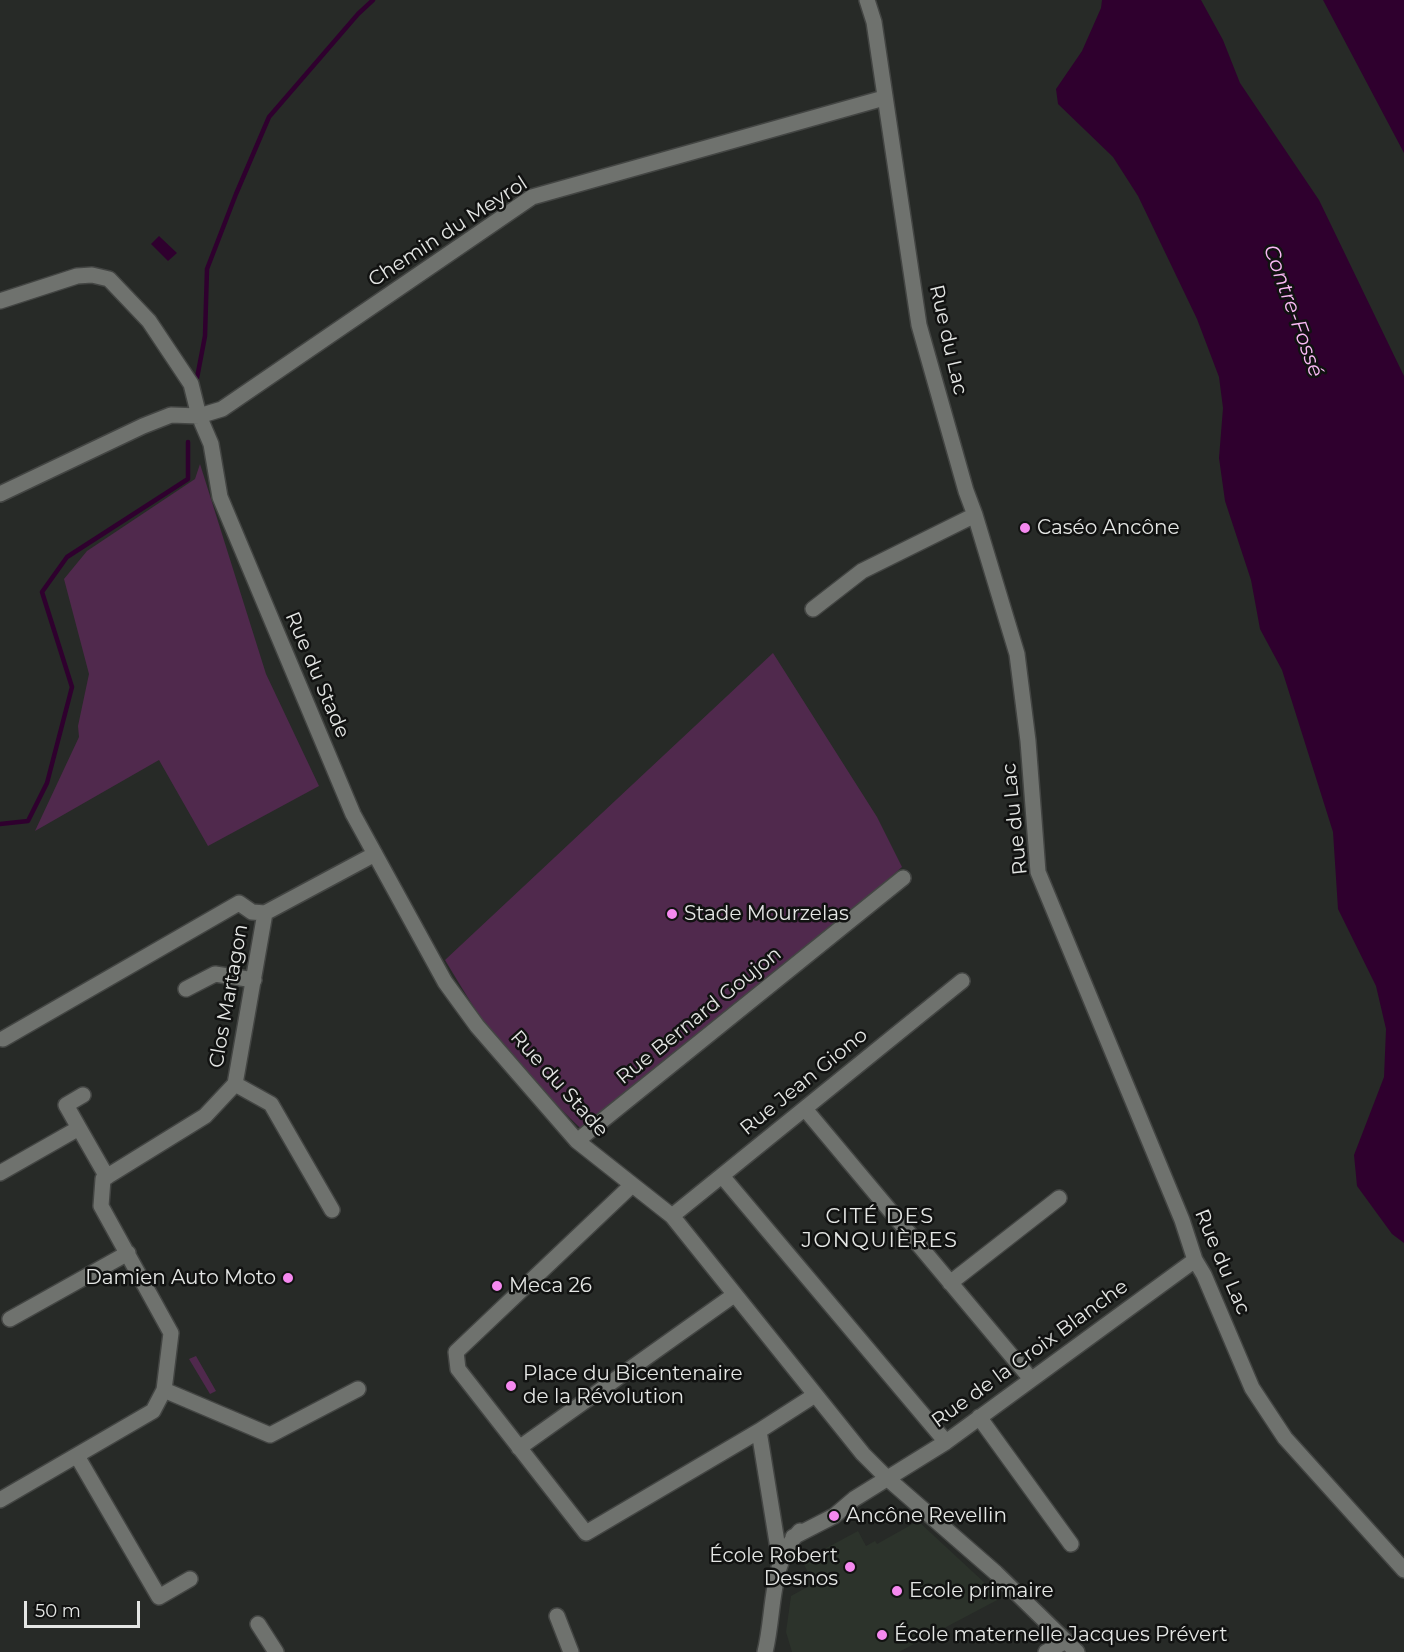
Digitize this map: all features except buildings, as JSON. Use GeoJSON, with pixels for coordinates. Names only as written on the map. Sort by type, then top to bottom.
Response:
{"type":"FeatureCollection","features":[{"type":"Feature","properties":{"kind":"street","name":"Rue du Lac"},"geometry":{"type":"LineString","coordinates":[[867,0],[873,22],[919,325],[966,490],[1017,654],[1028,741],[1038,872],[1182,1220],[1195,1260],[1204,1275],[1252,1388],[1285,1438],[1401,1564]]}},
{"type":"Feature","properties":{"kind":"street","name":"Chemin du Meyrol"},"geometry":{"type":"LineString","coordinates":[[0,494],[152,423],[171,416],[199,416],[222,409],[532,197],[884,98]]}},
{"type":"Feature","properties":{"kind":"street","name":"Rue du Stade"},"geometry":{"type":"LineString","coordinates":[[0,301],[76,276],[92,275],[109,279],[149,321],[191,384],[199,416],[211,444],[220,497],[353,814],[445,981],[477,1026],[577,1141],[672,1216],[863,1454],[887,1478],[996,1573],[1072,1647]]}},
{"type":"Feature","properties":{"kind":"street"},"geometry":{"type":"LineString","coordinates":[[813,609],[862,572],[975,515]]}},
{"type":"Feature","properties":{"kind":"street","name":"Clos Martagon"},"geometry":{"type":"LineString","coordinates":[[107,1177],[205,1116],[235,1084],[265,913],[375,854]]}},
{"type":"Feature","properties":{"kind":"street","name":"Rue Bernard Goujon"},"geometry":{"type":"LineString","coordinates":[[577,1141],[903,878]]}},
{"type":"Feature","properties":{"kind":"street"},"geometry":{"type":"LineString","coordinates":[[3,1039],[239,903],[252,912],[265,913]]}},
{"type":"Feature","properties":{"kind":"street"},"geometry":{"type":"LineString","coordinates":[[186,989],[215,975],[254,980]]}},
{"type":"Feature","properties":{"kind":"street","name":"Rue Jean Giono"},"geometry":{"type":"LineString","coordinates":[[672,1216],[962,981]]}},
{"type":"Feature","properties":{"kind":"street"},"geometry":{"type":"LineString","coordinates":[[235,1084],[271,1104],[332,1210]]}},
{"type":"Feature","properties":{"kind":"street"},"geometry":{"type":"LineString","coordinates":[[0,1500],[153,1411],[164,1390],[171,1333],[101,1206],[103,1179],[107,1177],[66,1105],[83,1095]]}},
{"type":"Feature","properties":{"kind":"street"},"geometry":{"type":"LineString","coordinates":[[805,1108],[1031,1379]]}},
{"type":"Feature","properties":{"kind":"street"},"geometry":{"type":"LineString","coordinates":[[0,1173],[79,1128]]}},
{"type":"Feature","properties":{"kind":"street"},"geometry":{"type":"LineString","coordinates":[[722,1176],[946,1442]]}},
{"type":"Feature","properties":{"kind":"street"},"geometry":{"type":"LineString","coordinates":[[632,1185],[456,1352],[458,1369],[586,1533],[759,1431],[815,1395]]}},
{"type":"Feature","properties":{"kind":"street"},"geometry":{"type":"LineString","coordinates":[[951,1283],[1059,1198]]}},
{"type":"Feature","properties":{"kind":"street"},"geometry":{"type":"LineString","coordinates":[[10,1319],[128,1253]]}},
{"type":"Feature","properties":{"kind":"street","name":"Rue de la Croix Blanche"},"geometry":{"type":"LineString","coordinates":[[780,1561],[793,1537],[834,1516],[854,1499],[946,1442],[1195,1260]]}},
{"type":"Feature","properties":{"kind":"street"},"geometry":{"type":"LineString","coordinates":[[519,1448],[734,1295]]}},
{"type":"Feature","properties":{"kind":"street"},"geometry":{"type":"LineString","coordinates":[[164,1390],[270,1436],[358,1389]]}},
{"type":"Feature","properties":{"kind":"street"},"geometry":{"type":"LineString","coordinates":[[979,1417],[1071,1544]]}},
{"type":"Feature","properties":{"kind":"street"},"geometry":{"type":"LineString","coordinates":[[759,1431],[780,1561],[765,1652]]}},
{"type":"Feature","properties":{"kind":"street"},"geometry":{"type":"LineString","coordinates":[[77,1456],[159,1598],[190,1579]]}},
{"type":"Feature","properties":{"kind":"street"},"geometry":{"type":"LineString","coordinates":[[557,1616],[571,1652]]}},
{"type":"Feature","properties":{"kind":"street"},"geometry":{"type":"LineString","coordinates":[[258,1624],[276,1652]]}},
{"type":"Feature","properties":{"kind":"street"},"geometry":{"type":"LineString","coordinates":[[1046,1652],[1072,1647]]}},
{"type":"Feature","properties":{"kind":"shaded area"},"geometry":{"type":"Polygon","coordinates":[[[200,464],[266,674],[319,786],[208,846],[159,760],[35,831],[79,737],[78,726],[89,674],[64,579],[87,551],[195,479],[200,464]]]}},
{"type":"Feature","properties":{"kind":"shaded area","name":"Stade Mourzelas"},"geometry":{"type":"Polygon","coordinates":[[[773,653],[877,817],[902,867],[591,1138],[504,1048],[479,1015],[445,960],[773,653]]]}},
{"type":"Feature","properties":{"kind":"shaded area"},"geometry":{"type":"Polygon","coordinates":[[[196,1356],[216,1391],[210,1394],[189,1359],[196,1356]]]}},
{"type":"Feature","properties":{"kind":"shaded area","name":"Ecole primaire"},"geometry":{"type":"Polygon","coordinates":[[[918,1521],[1001,1598],[899,1652],[792,1652],[786,1632],[791,1596],[811,1585],[808,1578],[810,1576],[802,1561],[858,1531],[866,1546],[875,1541],[877,1544],[918,1521]]]}},
{"type":"Feature","properties":{"kind":"water","name":"Contre-Fossé"},"geometry":{"type":"Polygon","coordinates":[[[1102,0],[1201,0],[1223,40],[1240,83],[1319,200],[1404,376],[1404,1243],[1392,1234],[1357,1186],[1354,1155],[1384,1077],[1386,1029],[1376,986],[1338,909],[1333,832],[1282,670],[1260,629],[1251,580],[1225,501],[1219,458],[1223,408],[1219,377],[1197,319],[1138,196],[1113,157],[1058,104],[1056,89],[1082,51],[1101,8],[1102,0]]]}},
{"type":"Feature","properties":{"kind":"water"},"geometry":{"type":"Polygon","coordinates":[[[1323,0],[1404,0],[1404,153],[1323,0]]]}},
{"type":"Feature","properties":{"kind":"water"},"geometry":{"type":"Polygon","coordinates":[[[159,236],[177,253],[168,261],[151,244],[159,236]]]}},
{"type":"Feature","properties":{"kind":"waterway"},"geometry":{"type":"LineString","coordinates":[[197,378],[205,336],[207,269],[269,117],[358,14],[373,0]]}},
{"type":"Feature","properties":{"kind":"waterway"},"geometry":{"type":"LineString","coordinates":[[0,824],[28,821],[47,783],[72,687],[42,592],[67,557],[188,479],[188,442]]}},
{"type":"Feature","properties":{"kind":"place","name":"Caséo Ancône"},"geometry":{"type":"Point","coordinates":[1025,528]}},
{"type":"Feature","properties":{"kind":"place","name":"Stade Mourzelas"},"geometry":{"type":"Point","coordinates":[672,914]}},
{"type":"Feature","properties":{"kind":"place","name":"Damien Auto Moto"},"geometry":{"type":"Point","coordinates":[288,1278]}},
{"type":"Feature","properties":{"kind":"place","name":"Meca 26"},"geometry":{"type":"Point","coordinates":[497,1286]}},
{"type":"Feature","properties":{"kind":"place","name":"Place du Bicentenaire de la Révolution"},"geometry":{"type":"Point","coordinates":[511,1386]}},
{"type":"Feature","properties":{"kind":"place","name":"Ancône Revellin"},"geometry":{"type":"Point","coordinates":[834,1516]}},
{"type":"Feature","properties":{"kind":"place","name":"École Robert Desnos"},"geometry":{"type":"Point","coordinates":[850,1567]}},
{"type":"Feature","properties":{"kind":"place","name":"Ecole primaire"},"geometry":{"type":"Point","coordinates":[897,1591]}},
{"type":"Feature","properties":{"kind":"place","name":"École maternelle Jacques Prévert"},"geometry":{"type":"Point","coordinates":[882,1635]}},
{"type":"Feature","properties":{"kind":"district","name":"CITÉ DES JONQUIÈRES"},"geometry":{"type":"Point","coordinates":[880,1229]}}]}
